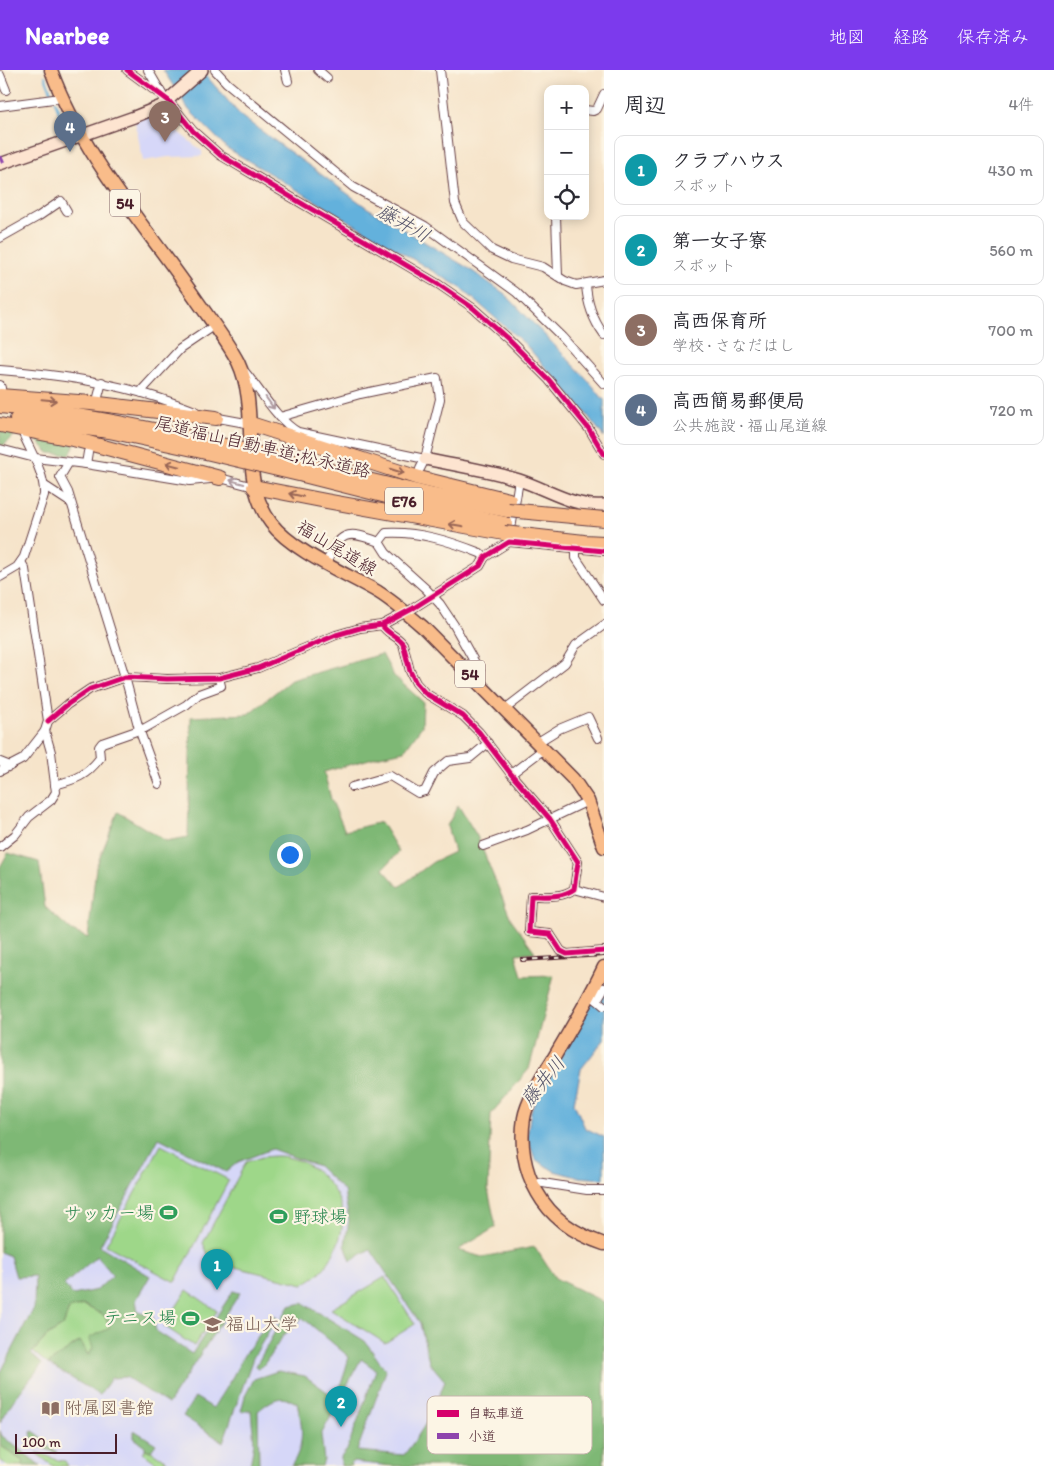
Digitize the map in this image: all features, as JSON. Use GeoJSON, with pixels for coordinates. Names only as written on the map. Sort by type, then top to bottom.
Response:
{"type":"FeatureCollection","features":[{"type":"Feature","properties":{"kind":"highway"},"geometry":{"type":"LineString","coordinates":[[0,390],[216,418]]}},
{"type":"Feature","properties":{"kind":"highway","name":"尾道福山自動車道;松永道路"},"geometry":{"type":"LineString","coordinates":[[0,406],[26,408],[112,422],[304,470],[434,496],[604,517]]}},
{"type":"Feature","properties":{"kind":"highway","name":"尾道福山自動車道;松永道路"},"geometry":{"type":"LineString","coordinates":[[0,417],[195,444]]}},
{"type":"Feature","properties":{"kind":"highway"},"geometry":{"type":"LineString","coordinates":[[250,424],[508,505]]}},
{"type":"Feature","properties":{"kind":"highway"},"geometry":{"type":"LineString","coordinates":[[0,425],[77,440],[220,478]]}},
{"type":"Feature","properties":{"kind":"highway","name":"尾道福山自動車道;松永道路"},"geometry":{"type":"LineString","coordinates":[[304,470],[434,508],[506,533],[561,535],[604,542]]}},
{"type":"Feature","properties":{"kind":"highway"},"geometry":{"type":"LineString","coordinates":[[254,487],[326,502],[506,533]]}},
{"type":"Feature","properties":{"kind":"main road","name":"福山尾道線"},"geometry":{"type":"LineString","coordinates":[[51,70],[61,98],[81,136],[119,196],[180,276],[230,347],[239,365],[250,407],[254,487],[270,522],[292,544],[380,594],[406,612],[573,779],[588,802],[604,847]]}},
{"type":"Feature","properties":{"kind":"main road"},"geometry":{"type":"LineString","coordinates":[[604,968],[595,998],[537,1085],[524,1118],[523,1153],[530,1181],[545,1206],[558,1220],[574,1231],[604,1244]]}},
{"type":"Feature","properties":{"kind":"street"},"geometry":{"type":"LineString","coordinates":[[127,70],[168,98]]}},
{"type":"Feature","properties":{"kind":"street"},"geometry":{"type":"LineString","coordinates":[[148,70],[193,131],[220,155],[438,284],[473,308],[508,339],[549,380],[589,429],[603,451]]}},
{"type":"Feature","properties":{"kind":"street"},"geometry":{"type":"LineString","coordinates":[[1,161],[134,117],[168,98],[202,70]]}},
{"type":"Feature","properties":{"kind":"street"},"geometry":{"type":"LineString","coordinates":[[215,70],[226,83],[353,187],[425,226],[516,292],[604,384]]}},
{"type":"Feature","properties":{"kind":"street"},"geometry":{"type":"LineString","coordinates":[[285,70],[288,82]]}},
{"type":"Feature","properties":{"kind":"street"},"geometry":{"type":"LineString","coordinates":[[318,70],[327,78]]}},
{"type":"Feature","properties":{"kind":"street"},"geometry":{"type":"LineString","coordinates":[[440,70],[455,203],[463,222],[492,250],[511,259],[543,267],[576,285],[604,280]]}},
{"type":"Feature","properties":{"kind":"street"},"geometry":{"type":"LineString","coordinates":[[0,75],[6,90]]}},
{"type":"Feature","properties":{"kind":"street"},"geometry":{"type":"LineString","coordinates":[[589,110],[597,109],[604,94]]}},
{"type":"Feature","properties":{"kind":"street"},"geometry":{"type":"LineString","coordinates":[[0,106],[61,98]]}},
{"type":"Feature","properties":{"kind":"street"},"geometry":{"type":"LineString","coordinates":[[0,238],[39,216],[60,201],[67,211]]}},
{"type":"Feature","properties":{"kind":"street"},"geometry":{"type":"LineString","coordinates":[[556,220],[558,276]]}},
{"type":"Feature","properties":{"kind":"street"},"geometry":{"type":"LineString","coordinates":[[586,284],[590,308],[604,335]]}},
{"type":"Feature","properties":{"kind":"street"},"geometry":{"type":"LineString","coordinates":[[142,393],[180,349],[214,326]]}},
{"type":"Feature","properties":{"kind":"street"},"geometry":{"type":"LineString","coordinates":[[239,365],[289,427],[305,434],[422,464],[520,480],[568,500],[585,504],[604,505]]}},
{"type":"Feature","properties":{"kind":"street"},"geometry":{"type":"LineString","coordinates":[[0,370],[45,373],[102,382],[142,393],[216,418],[250,424]]}},
{"type":"Feature","properties":{"kind":"street"},"geometry":{"type":"LineString","coordinates":[[280,417],[360,394],[437,378],[440,399],[422,464]]}},
{"type":"Feature","properties":{"kind":"street"},"geometry":{"type":"LineString","coordinates":[[98,397],[102,382]]}},
{"type":"Feature","properties":{"kind":"street"},"geometry":{"type":"LineString","coordinates":[[0,578],[17,567],[24,557],[44,495],[45,486],[24,436]]}},
{"type":"Feature","properties":{"kind":"street"},"geometry":{"type":"LineString","coordinates":[[0,449],[34,458],[86,464],[190,481],[220,478],[254,487]]}},
{"type":"Feature","properties":{"kind":"street"},"geometry":{"type":"LineString","coordinates":[[86,464],[88,452]]}},
{"type":"Feature","properties":{"kind":"street"},"geometry":{"type":"LineString","coordinates":[[69,462],[60,477],[68,492],[125,677],[139,729],[159,784]]}},
{"type":"Feature","properties":{"kind":"street"},"geometry":{"type":"LineString","coordinates":[[48,721],[90,689],[125,677],[167,679],[219,678],[258,668],[336,635],[360,628],[382,625],[434,596],[480,566],[485,557],[506,533],[520,480]]}},
{"type":"Feature","properties":{"kind":"street"},"geometry":{"type":"LineString","coordinates":[[45,486],[70,503]]}},
{"type":"Feature","properties":{"kind":"street"},"geometry":{"type":"LineString","coordinates":[[404,532],[405,523]]}},
{"type":"Feature","properties":{"kind":"street"},"geometry":{"type":"LineString","coordinates":[[379,542],[386,533],[404,532],[442,539],[480,553],[485,557]]}},
{"type":"Feature","properties":{"kind":"street"},"geometry":{"type":"LineString","coordinates":[[506,533],[576,549],[604,550]]}},
{"type":"Feature","properties":{"kind":"street"},"geometry":{"type":"LineString","coordinates":[[326,564],[338,541],[344,536],[361,535],[379,542],[386,553],[434,596],[454,625],[480,672],[474,679]]}},
{"type":"Feature","properties":{"kind":"street"},"geometry":{"type":"LineString","coordinates":[[576,549],[576,558],[604,600]]}},
{"type":"Feature","properties":{"kind":"street"},"geometry":{"type":"LineString","coordinates":[[0,771],[23,759],[45,731],[48,721],[25,570],[21,562]]}},
{"type":"Feature","properties":{"kind":"street"},"geometry":{"type":"LineString","coordinates":[[382,625],[384,629],[403,644],[410,671],[416,683],[425,693],[463,716],[488,743],[511,774],[550,819],[578,862],[574,889],[568,893],[551,896],[531,896],[529,932],[550,934],[561,951],[567,954],[604,951]]}},
{"type":"Feature","properties":{"kind":"street"},"geometry":{"type":"LineString","coordinates":[[505,709],[565,663],[576,645],[604,625]]}},
{"type":"Feature","properties":{"kind":"street"},"geometry":{"type":"LineString","coordinates":[[55,785],[72,780],[90,771],[100,758],[99,747],[102,743],[164,719],[199,694],[221,686],[219,678]]}},
{"type":"Feature","properties":{"kind":"street"},"geometry":{"type":"LineString","coordinates":[[511,774],[559,730],[588,717],[598,738]]}},
{"type":"Feature","properties":{"kind":"street"},"geometry":{"type":"LineString","coordinates":[[0,847],[14,835],[29,817],[51,800],[56,792],[51,752],[45,731]]}},
{"type":"Feature","properties":{"kind":"street"},"geometry":{"type":"LineString","coordinates":[[352,787],[390,776],[418,793],[425,791],[434,773],[448,761],[470,758],[488,743]]}},
{"type":"Feature","properties":{"kind":"street"},"geometry":{"type":"LineString","coordinates":[[0,762],[10,766]]}},
{"type":"Feature","properties":{"kind":"street"},"geometry":{"type":"LineString","coordinates":[[483,846],[527,830],[588,802]]}},
{"type":"Feature","properties":{"kind":"street"},"geometry":{"type":"LineString","coordinates":[[574,889],[604,897]]}},
{"type":"Feature","properties":{"kind":"street"},"geometry":{"type":"LineString","coordinates":[[604,988],[595,998],[604,1006]]}},
{"type":"Feature","properties":{"kind":"street"},"geometry":{"type":"LineString","coordinates":[[530,1181],[587,1190],[604,1190]]}},
{"type":"Feature","properties":{"kind":"shaded area"},"geometry":{"type":"Polygon","coordinates":[[[167,108],[178,132],[202,151],[202,156],[168,157],[143,161],[135,121],[167,108]]]}},
{"type":"Feature","properties":{"kind":"shaded area","name":"福山大学"},"geometry":{"type":"Polygon","coordinates":[[[155,1128],[272,1145],[318,1159],[347,1188],[451,1375],[451,1396],[427,1396],[427,1454],[449,1454],[449,1466],[0,1466],[0,1245],[155,1128]]]}},
{"type":"Feature","properties":{"kind":"green space"},"geometry":{"type":"Polygon","coordinates":[[[0,430],[16,434],[3,446],[0,445],[0,430]]]}},
{"type":"Feature","properties":{"kind":"green space"},"geometry":{"type":"Polygon","coordinates":[[[32,436],[75,444],[70,455],[49,453],[32,436]]]}},
{"type":"Feature","properties":{"kind":"green space"},"geometry":{"type":"Polygon","coordinates":[[[382,654],[394,676],[423,702],[422,726],[404,751],[324,772],[331,799],[345,831],[381,822],[399,852],[383,869],[399,887],[433,862],[454,852],[447,826],[458,805],[477,836],[511,919],[535,952],[516,954],[522,976],[554,975],[529,1069],[491,1114],[488,1190],[496,1227],[458,1250],[482,1257],[535,1247],[555,1278],[604,1302],[604,1466],[393,1466],[352,1462],[351,1466],[341,1466],[341,1457],[347,1450],[376,1370],[361,1359],[321,1435],[324,1460],[322,1466],[291,1466],[301,1443],[301,1419],[297,1403],[281,1398],[268,1403],[258,1411],[259,1466],[250,1466],[254,1442],[251,1411],[241,1411],[245,1396],[254,1379],[278,1371],[305,1376],[337,1399],[349,1357],[303,1318],[283,1336],[263,1366],[259,1368],[256,1366],[289,1306],[303,1303],[365,1341],[386,1371],[357,1451],[404,1455],[427,1422],[427,1454],[592,1454],[592,1396],[439,1396],[445,1381],[429,1362],[420,1323],[370,1249],[351,1261],[345,1245],[349,1220],[344,1191],[318,1166],[272,1149],[238,1162],[226,1172],[159,1138],[100,1246],[150,1276],[136,1300],[138,1312],[153,1317],[156,1331],[192,1354],[233,1291],[240,1293],[168,1404],[126,1377],[111,1378],[100,1395],[48,1364],[80,1341],[88,1355],[93,1348],[89,1338],[110,1328],[105,1316],[84,1305],[69,1309],[63,1326],[47,1336],[31,1354],[42,1364],[13,1401],[0,1423],[0,1374],[34,1308],[35,1276],[16,1277],[10,1256],[0,1252],[0,867],[8,853],[39,862],[45,907],[72,931],[88,938],[96,867],[118,812],[166,841],[188,837],[191,717],[248,714],[291,680],[382,654]],[[97,1256],[64,1285],[73,1295],[97,1290],[113,1275],[97,1256]]]}},
{"type":"Feature","properties":{"kind":"green space","name":"サッカー場"},"geometry":{"type":"Polygon","coordinates":[[[161,1145],[229,1180],[175,1282],[106,1245],[161,1145]]]}},
{"type":"Feature","properties":{"kind":"green space","name":"野球場"},"geometry":{"type":"Polygon","coordinates":[[[275,1156],[299,1161],[316,1171],[330,1185],[342,1210],[342,1230],[333,1254],[323,1269],[303,1284],[211,1261],[203,1243],[246,1162],[262,1157],[275,1156]]]}},
{"type":"Feature","properties":{"kind":"green space"},"geometry":{"type":"Polygon","coordinates":[[[385,1277],[415,1324],[385,1343],[331,1309],[385,1277]]]}},
{"type":"Feature","properties":{"kind":"green space","name":"テニス場"},"geometry":{"type":"Polygon","coordinates":[[[187,1290],[217,1311],[194,1346],[164,1326],[187,1290]]]}},
{"type":"Feature","properties":{"kind":"green space"},"geometry":{"type":"Polygon","coordinates":[[[84,1305],[105,1316],[110,1328],[88,1355],[80,1341],[48,1364],[33,1352],[47,1336],[63,1326],[69,1309],[84,1305]]]}},
{"type":"Feature","properties":{"kind":"green space"},"geometry":{"type":"Polygon","coordinates":[[[274,1315],[277,1317],[253,1358],[223,1442],[183,1416],[195,1397],[213,1408],[244,1355],[274,1315]]]}},
{"type":"Feature","properties":{"kind":"green space"},"geometry":{"type":"Polygon","coordinates":[[[134,1430],[156,1444],[151,1451],[145,1449],[145,1446],[134,1438],[134,1430]]]}},
{"type":"Feature","properties":{"kind":"green space"},"geometry":{"type":"Polygon","coordinates":[[[0,1431],[2,1436],[41,1466],[22,1466],[24,1462],[0,1445],[0,1431]]]}},
{"type":"Feature","properties":{"kind":"green space"},"geometry":{"type":"Polygon","coordinates":[[[33,1431],[39,1435],[45,1444],[57,1452],[33,1444],[31,1432],[33,1431]]]}},
{"type":"Feature","properties":{"kind":"green space"},"geometry":{"type":"Polygon","coordinates":[[[0,1445],[25,1463],[22,1466],[8,1466],[0,1461],[0,1445]]]}},
{"type":"Feature","properties":{"kind":"green space"},"geometry":{"type":"Polygon","coordinates":[[[145,1449],[174,1466],[161,1466],[143,1453],[145,1449]]]}},
{"type":"Feature","properties":{"kind":"green space"},"geometry":{"type":"Polygon","coordinates":[[[36,1453],[65,1461],[68,1466],[53,1466],[36,1453]]]}},
{"type":"Feature","properties":{"kind":"water"},"geometry":{"type":"Polygon","coordinates":[[[163,70],[201,70],[242,117],[366,207],[468,268],[505,294],[588,380],[604,400],[604,437],[525,344],[461,288],[227,148],[189,110],[163,70]]]}},
{"type":"Feature","properties":{"kind":"water"},"geometry":{"type":"Polygon","coordinates":[[[604,983],[604,1040],[581,1069],[574,1103],[585,1128],[604,1137],[604,1179],[577,1177],[554,1171],[535,1159],[527,1137],[531,1111],[544,1081],[604,983]]]}},
{"type":"Feature","properties":{"kind":"waterway"},"geometry":{"type":"LineString","coordinates":[[45,76],[53,97]]}},
{"type":"Feature","properties":{"kind":"waterway"},"geometry":{"type":"LineString","coordinates":[[55,101],[67,137]]}},
{"type":"Feature","properties":{"kind":"railway"},"geometry":{"type":"LineString","coordinates":[[522,960],[604,955]]}},
{"type":"Feature","properties":{"kind":"marked path"},"geometry":{"type":"LineString","coordinates":[[0,156],[3,163]]}},
{"type":"Feature","properties":{"kind":"cycle path"},"geometry":{"type":"LineString","coordinates":[[127,70],[169,101],[193,131],[220,155],[438,284],[473,308],[508,339],[549,380],[589,429],[604,454]]}},
{"type":"Feature","properties":{"kind":"cycle path"},"geometry":{"type":"LineString","coordinates":[[48,721],[90,689],[125,677],[167,679],[219,678],[258,668],[336,635],[360,628],[382,625],[412,609],[480,566],[485,557],[509,542],[604,551]]}},
{"type":"Feature","properties":{"kind":"cycle path"},"geometry":{"type":"LineString","coordinates":[[382,625],[403,644],[410,671],[416,683],[425,693],[463,716],[479,732],[511,774],[550,819],[578,862],[574,889],[559,895],[531,896],[529,932],[550,934],[561,951],[567,954],[604,951]]}},
{"type":"Feature","properties":{"kind":"place","name":"高西保育所"},"geometry":{"type":"Point","coordinates":[165,142]}},
{"type":"Feature","properties":{"kind":"place","name":"高西簡易郵便局"},"geometry":{"type":"Point","coordinates":[70,152]}},
{"type":"Feature","properties":{"kind":"place","name":"サッカー場"},"geometry":{"type":"Point","coordinates":[168,1213]}},
{"type":"Feature","properties":{"kind":"place","name":"野球場"},"geometry":{"type":"Point","coordinates":[279,1217]}},
{"type":"Feature","properties":{"kind":"place","name":"クラブハウス"},"geometry":{"type":"Point","coordinates":[217,1290]}},
{"type":"Feature","properties":{"kind":"place","name":"テニス場"},"geometry":{"type":"Point","coordinates":[190,1318]}},
{"type":"Feature","properties":{"kind":"place","name":"福山大学"},"geometry":{"type":"Point","coordinates":[212,1324]}},
{"type":"Feature","properties":{"kind":"place","name":"附属図書館"},"geometry":{"type":"Point","coordinates":[50,1408]}},
{"type":"Feature","properties":{"kind":"place","name":"第一女子寮"},"geometry":{"type":"Point","coordinates":[341,1427]}},
{"type":"Feature","properties":{"kind":"water label","name":"藤井川"},"geometry":{"type":"Point","coordinates":[404,223]}},
{"type":"Feature","properties":{"kind":"water label","name":"藤井川"},"geometry":{"type":"Point","coordinates":[543,1081]}}]}
